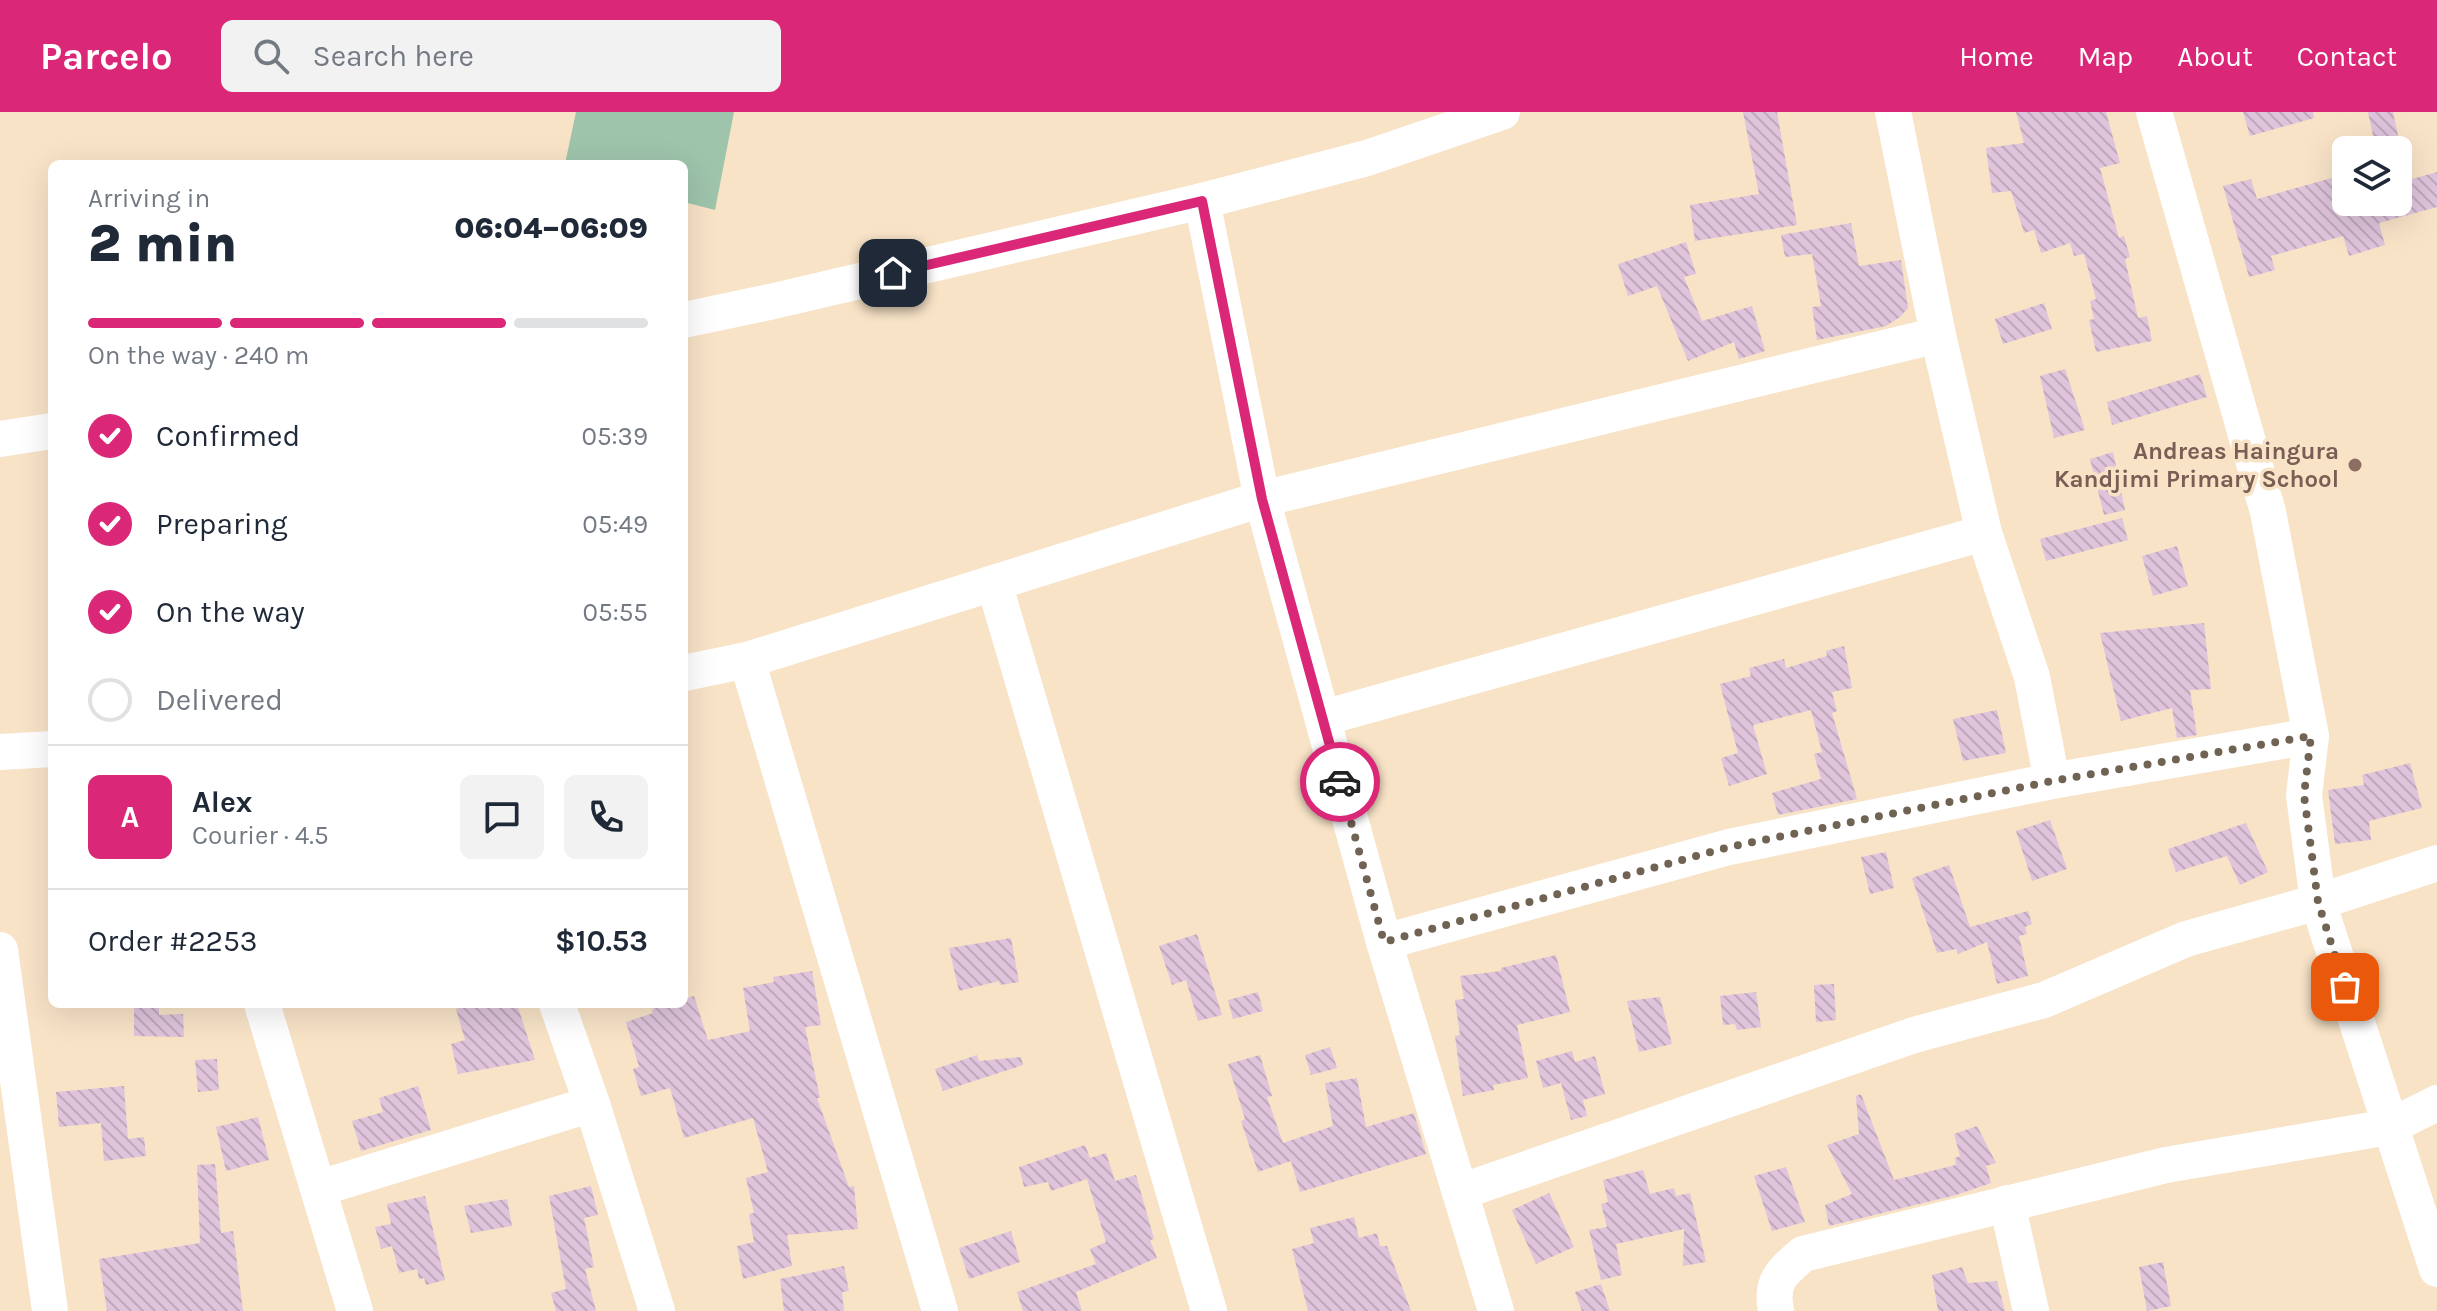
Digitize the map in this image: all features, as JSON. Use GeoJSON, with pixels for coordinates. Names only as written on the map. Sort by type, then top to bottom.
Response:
{"type":"FeatureCollection","features":[{"type":"Feature","properties":{"kind":"street"},"geometry":{"type":"LineString","coordinates":[[688,319],[1202,201],[1367,158],[1502,112]]}},
{"type":"Feature","properties":{"kind":"street"},"geometry":{"type":"LineString","coordinates":[[1893,112],[1938,335],[1984,533],[2032,677],[2052,781]]}},
{"type":"Feature","properties":{"kind":"street"},"geometry":{"type":"LineString","coordinates":[[2154,112],[2268,512],[2311,736],[2304,795],[2318,902],[2437,1269]]}},
{"type":"Feature","properties":{"kind":"street"},"geometry":{"type":"LineString","coordinates":[[1202,201],[1262,499],[1384,942],[1496,1311]]}},
{"type":"Feature","properties":{"kind":"street"},"geometry":{"type":"LineString","coordinates":[[688,672],[747,660],[1262,499],[1938,335]]}},
{"type":"Feature","properties":{"kind":"street"},"geometry":{"type":"LineString","coordinates":[[0,439],[48,432]]}},
{"type":"Feature","properties":{"kind":"street"},"geometry":{"type":"LineString","coordinates":[[1323,718],[1984,533]]}},
{"type":"Feature","properties":{"kind":"street"},"geometry":{"type":"LineString","coordinates":[[994,583],[1209,1311]]}},
{"type":"Feature","properties":{"kind":"street"},"geometry":{"type":"LineString","coordinates":[[747,660],[940,1311]]}},
{"type":"Feature","properties":{"kind":"street"},"geometry":{"type":"LineString","coordinates":[[1384,942],[1729,847],[2052,781],[2311,736]]}},
{"type":"Feature","properties":{"kind":"street"},"geometry":{"type":"LineString","coordinates":[[0,752],[48,749]]}},
{"type":"Feature","properties":{"kind":"street"},"geometry":{"type":"LineString","coordinates":[[1460,1192],[1914,1035],[2044,1000],[2186,939],[2318,902],[2437,863]]}},
{"type":"Feature","properties":{"kind":"street"},"geometry":{"type":"LineString","coordinates":[[0,950],[50,1311]]}},
{"type":"Feature","properties":{"kind":"street"},"geometry":{"type":"LineString","coordinates":[[263,1008],[355,1311]]}},
{"type":"Feature","properties":{"kind":"street"},"geometry":{"type":"LineString","coordinates":[[558,1008],[657,1311]]}},
{"type":"Feature","properties":{"kind":"street"},"geometry":{"type":"LineString","coordinates":[[1776,1311],[1775,1282],[1803,1254],[2166,1165],[2389,1127],[2437,1103]]}},
{"type":"Feature","properties":{"kind":"street"},"geometry":{"type":"LineString","coordinates":[[320,1188],[592,1104]]}},
{"type":"Feature","properties":{"kind":"street"},"geometry":{"type":"LineString","coordinates":[[2007,1203],[2031,1311]]}},
{"type":"Feature","properties":{"kind":"green space"},"geometry":{"type":"Polygon","coordinates":[[[576,112],[734,112],[715,210],[688,203],[688,160],[566,160],[576,112]]]}},
{"type":"Feature","properties":{"kind":"building"},"geometry":{"type":"Polygon","coordinates":[[[1743,112],[1777,112],[1797,225],[1695,241],[1690,205],[1759,194],[1743,112]]]}},
{"type":"Feature","properties":{"kind":"building"},"geometry":{"type":"Polygon","coordinates":[[[2016,112],[2106,112],[2120,163],[2100,168],[2119,238],[2124,236],[2130,257],[2125,259],[2138,318],[2147,316],[2152,341],[2096,352],[2089,320],[2094,319],[2090,301],[2096,299],[2084,254],[2074,256],[2070,243],[2041,253],[2034,230],[2024,233],[2011,191],[1992,193],[1986,148],[2024,143],[2016,112]]]}},
{"type":"Feature","properties":{"kind":"building"},"geometry":{"type":"Polygon","coordinates":[[[2243,112],[2313,112],[2314,118],[2250,136],[2243,112]]]}},
{"type":"Feature","properties":{"kind":"building"},"geometry":{"type":"Polygon","coordinates":[[[2368,112],[2393,112],[2398,136],[2373,136],[2368,112]]]}},
{"type":"Feature","properties":{"kind":"building"},"geometry":{"type":"Polygon","coordinates":[[[2437,172],[2437,207],[2412,214],[2412,179],[2437,172]]]}},
{"type":"Feature","properties":{"kind":"building"},"geometry":{"type":"Polygon","coordinates":[[[2332,178],[2332,216],[2404,216],[2379,223],[2385,245],[2349,256],[2343,236],[2271,256],[2275,270],[2249,277],[2223,186],[2251,179],[2257,199],[2332,178]]]}},
{"type":"Feature","properties":{"kind":"building"},"geometry":{"type":"Polygon","coordinates":[[[1851,223],[1859,266],[1901,260],[1908,308],[1886,326],[1817,340],[1812,307],[1821,306],[1812,254],[1785,257],[1781,235],[1851,223]]]}},
{"type":"Feature","properties":{"kind":"building"},"geometry":{"type":"Polygon","coordinates":[[[1686,242],[1696,274],[1684,277],[1702,321],[1752,306],[1765,351],[1739,359],[1734,342],[1688,361],[1657,286],[1628,296],[1618,264],[1686,242]]]}},
{"type":"Feature","properties":{"kind":"building"},"geometry":{"type":"Polygon","coordinates":[[[2044,303],[2052,329],[2003,344],[1995,319],[2044,303]]]}},
{"type":"Feature","properties":{"kind":"building"},"geometry":{"type":"Polygon","coordinates":[[[2065,369],[2085,430],[2054,438],[2040,376],[2065,369]]]}},
{"type":"Feature","properties":{"kind":"building"},"geometry":{"type":"Polygon","coordinates":[[[2200,374],[2207,397],[2112,425],[2107,402],[2200,374]]]}},
{"type":"Feature","properties":{"kind":"building"},"geometry":{"type":"Polygon","coordinates":[[[2113,452],[2125,510],[2104,515],[2090,459],[2113,452]]]}},
{"type":"Feature","properties":{"kind":"building"},"geometry":{"type":"Polygon","coordinates":[[[2122,518],[2128,540],[2046,561],[2040,539],[2122,518]]]}},
{"type":"Feature","properties":{"kind":"building"},"geometry":{"type":"Polygon","coordinates":[[[2177,546],[2188,586],[2153,596],[2142,556],[2177,546]]]}},
{"type":"Feature","properties":{"kind":"building"},"geometry":{"type":"Polygon","coordinates":[[[2204,623],[2211,689],[2190,690],[2197,735],[2177,738],[2172,708],[2121,721],[2100,633],[2204,623]]]}},
{"type":"Feature","properties":{"kind":"building"},"geometry":{"type":"Polygon","coordinates":[[[1844,646],[1852,688],[1832,692],[1837,711],[1832,713],[1857,799],[1778,815],[1772,793],[1821,779],[1814,754],[1822,752],[1811,710],[1753,725],[1767,774],[1729,786],[1721,758],[1738,753],[1720,684],[1751,676],[1749,668],[1784,659],[1786,668],[1827,656],[1826,651],[1844,646]]]}},
{"type":"Feature","properties":{"kind":"building"},"geometry":{"type":"Polygon","coordinates":[[[1997,710],[2006,753],[1963,761],[1953,719],[1997,710]]]}},
{"type":"Feature","properties":{"kind":"building"},"geometry":{"type":"Polygon","coordinates":[[[2410,763],[2422,808],[2369,821],[2371,840],[2335,844],[2328,790],[2364,785],[2362,775],[2410,763]]]}},
{"type":"Feature","properties":{"kind":"building"},"geometry":{"type":"Polygon","coordinates":[[[2050,820],[2067,869],[2032,881],[2016,831],[2050,820]]]}},
{"type":"Feature","properties":{"kind":"building"},"geometry":{"type":"Polygon","coordinates":[[[2246,823],[2268,872],[2240,885],[2227,856],[2176,872],[2168,849],[2246,823]]]}},
{"type":"Feature","properties":{"kind":"building"},"geometry":{"type":"Polygon","coordinates":[[[1886,852],[1894,888],[1870,894],[1861,857],[1886,852]]]}},
{"type":"Feature","properties":{"kind":"building"},"geometry":{"type":"Polygon","coordinates":[[[1949,865],[1970,927],[2028,911],[2032,924],[2025,927],[2027,934],[2019,936],[2028,976],[1997,984],[1987,942],[1958,954],[1956,949],[1937,953],[1912,878],[1949,865]]]}},
{"type":"Feature","properties":{"kind":"building"},"geometry":{"type":"Polygon","coordinates":[[[1197,934],[1222,1015],[1198,1021],[1186,980],[1172,985],[1159,946],[1197,934]]]}},
{"type":"Feature","properties":{"kind":"building"},"geometry":{"type":"Polygon","coordinates":[[[1011,938],[1019,982],[1000,985],[999,981],[959,991],[949,948],[1011,938]]]}},
{"type":"Feature","properties":{"kind":"building"},"geometry":{"type":"Polygon","coordinates":[[[1556,955],[1570,1012],[1517,1025],[1528,1078],[1493,1085],[1494,1090],[1463,1096],[1455,1036],[1460,1035],[1455,1000],[1464,999],[1460,976],[1501,971],[1501,968],[1556,955]]]}},
{"type":"Feature","properties":{"kind":"building"},"geometry":{"type":"Polygon","coordinates":[[[812,971],[821,1025],[805,1027],[820,1098],[817,1098],[849,1187],[854,1186],[858,1229],[787,1235],[792,1266],[743,1279],[737,1246],[754,1242],[749,1214],[754,1213],[746,1178],[768,1172],[753,1118],[684,1138],[670,1088],[641,1096],[633,1069],[639,1067],[626,1022],[653,1013],[652,1009],[655,1008],[688,1008],[688,998],[694,996],[708,1040],[750,1031],[743,988],[774,982],[773,977],[812,971]]]}},
{"type":"Feature","properties":{"kind":"building"},"geometry":{"type":"Polygon","coordinates":[[[1834,984],[1836,1020],[1816,1022],[1814,985],[1834,984]]]}},
{"type":"Feature","properties":{"kind":"building"},"geometry":{"type":"Polygon","coordinates":[[[1258,992],[1263,1011],[1233,1019],[1228,1000],[1258,992]]]}},
{"type":"Feature","properties":{"kind":"building"},"geometry":{"type":"Polygon","coordinates":[[[1756,992],[1761,1027],[1737,1030],[1735,1024],[1723,1025],[1720,996],[1756,992]]]}},
{"type":"Feature","properties":{"kind":"building"},"geometry":{"type":"Polygon","coordinates":[[[1660,997],[1672,1044],[1639,1052],[1627,1001],[1660,997]]]}},
{"type":"Feature","properties":{"kind":"building"},"geometry":{"type":"Polygon","coordinates":[[[134,1008],[159,1008],[159,1015],[183,1014],[184,1037],[134,1036],[134,1008]]]}},
{"type":"Feature","properties":{"kind":"building"},"geometry":{"type":"Polygon","coordinates":[[[518,1008],[535,1060],[458,1074],[451,1044],[465,1040],[456,1009],[518,1008]]]}},
{"type":"Feature","properties":{"kind":"building"},"geometry":{"type":"Polygon","coordinates":[[[1330,1047],[1337,1068],[1311,1075],[1305,1055],[1330,1047]]]}},
{"type":"Feature","properties":{"kind":"building"},"geometry":{"type":"Polygon","coordinates":[[[1572,1051],[1575,1062],[1595,1056],[1605,1094],[1583,1100],[1587,1116],[1571,1120],[1561,1083],[1543,1088],[1536,1061],[1572,1051]]]}},
{"type":"Feature","properties":{"kind":"building"},"geometry":{"type":"Polygon","coordinates":[[[977,1055],[979,1061],[1021,1057],[1023,1065],[943,1091],[935,1069],[977,1055]]]}},
{"type":"Feature","properties":{"kind":"building"},"geometry":{"type":"Polygon","coordinates":[[[1260,1055],[1272,1096],[1267,1097],[1283,1143],[1333,1126],[1325,1083],[1357,1078],[1366,1127],[1414,1113],[1426,1154],[1300,1192],[1291,1161],[1258,1172],[1241,1121],[1245,1119],[1228,1064],[1260,1055]]]}},
{"type":"Feature","properties":{"kind":"building"},"geometry":{"type":"Polygon","coordinates":[[[217,1059],[219,1090],[198,1092],[195,1060],[217,1059]]]}},
{"type":"Feature","properties":{"kind":"building"},"geometry":{"type":"Polygon","coordinates":[[[124,1086],[128,1139],[144,1137],[146,1156],[104,1161],[101,1123],[59,1127],[56,1092],[124,1086]]]}},
{"type":"Feature","properties":{"kind":"building"},"geometry":{"type":"Polygon","coordinates":[[[418,1086],[431,1130],[361,1151],[352,1121],[383,1112],[379,1098],[418,1086]]]}},
{"type":"Feature","properties":{"kind":"building"},"geometry":{"type":"Polygon","coordinates":[[[1861,1094],[1894,1180],[1956,1165],[1955,1158],[1960,1156],[1954,1134],[1977,1126],[1996,1163],[1986,1166],[1991,1183],[1956,1195],[1829,1226],[1825,1205],[1852,1194],[1827,1145],[1859,1134],[1856,1096],[1861,1094]]]}},
{"type":"Feature","properties":{"kind":"building"},"geometry":{"type":"Polygon","coordinates":[[[258,1117],[269,1160],[226,1171],[216,1127],[258,1117]]]}},
{"type":"Feature","properties":{"kind":"building"},"geometry":{"type":"Polygon","coordinates":[[[1085,1145],[1090,1158],[1106,1153],[1115,1181],[1136,1175],[1157,1258],[1076,1292],[1082,1311],[1023,1311],[1017,1292],[1096,1264],[1090,1249],[1106,1242],[1087,1179],[1051,1191],[1048,1182],[1024,1187],[1019,1167],[1085,1145]]]}},
{"type":"Feature","properties":{"kind":"building"},"geometry":{"type":"Polygon","coordinates":[[[215,1164],[221,1233],[233,1231],[243,1311],[107,1311],[99,1259],[200,1243],[197,1165],[215,1164]]]}},
{"type":"Feature","properties":{"kind":"building"},"geometry":{"type":"Polygon","coordinates":[[[1786,1167],[1805,1222],[1772,1231],[1754,1176],[1786,1167]]]}},
{"type":"Feature","properties":{"kind":"building"},"geometry":{"type":"Polygon","coordinates":[[[1643,1170],[1650,1194],[1674,1188],[1676,1196],[1690,1193],[1706,1262],[1683,1266],[1684,1229],[1616,1244],[1622,1275],[1601,1280],[1589,1230],[1607,1227],[1601,1204],[1608,1202],[1603,1180],[1643,1170]]]}},
{"type":"Feature","properties":{"kind":"building"},"geometry":{"type":"Polygon","coordinates":[[[591,1186],[598,1215],[584,1218],[594,1267],[585,1269],[596,1311],[556,1311],[551,1293],[566,1289],[549,1196],[591,1186]]]}},
{"type":"Feature","properties":{"kind":"building"},"geometry":{"type":"Polygon","coordinates":[[[1549,1193],[1574,1247],[1536,1264],[1512,1210],[1549,1193]]]}},
{"type":"Feature","properties":{"kind":"building"},"geometry":{"type":"Polygon","coordinates":[[[425,1196],[445,1280],[426,1285],[424,1278],[419,1279],[417,1269],[399,1273],[392,1246],[381,1249],[375,1227],[391,1224],[387,1204],[425,1196]]]}},
{"type":"Feature","properties":{"kind":"building"},"geometry":{"type":"Polygon","coordinates":[[[507,1199],[512,1226],[471,1233],[464,1206],[507,1199]]]}},
{"type":"Feature","properties":{"kind":"building"},"geometry":{"type":"Polygon","coordinates":[[[1354,1217],[1359,1238],[1377,1233],[1380,1246],[1387,1246],[1411,1311],[1308,1311],[1292,1249],[1314,1243],[1310,1228],[1354,1217]]]}},
{"type":"Feature","properties":{"kind":"building"},"geometry":{"type":"Polygon","coordinates":[[[1011,1231],[1020,1262],[969,1279],[959,1248],[1011,1231]]]}},
{"type":"Feature","properties":{"kind":"building"},"geometry":{"type":"Polygon","coordinates":[[[2163,1262],[2171,1306],[2147,1311],[2139,1267],[2163,1262]]]}},
{"type":"Feature","properties":{"kind":"building"},"geometry":{"type":"Polygon","coordinates":[[[844,1266],[849,1291],[842,1292],[844,1311],[784,1311],[780,1279],[844,1266]]]}},
{"type":"Feature","properties":{"kind":"building"},"geometry":{"type":"Polygon","coordinates":[[[1962,1267],[1968,1283],[1997,1281],[2005,1311],[1938,1311],[1932,1275],[1962,1267]]]}},
{"type":"Feature","properties":{"kind":"building"},"geometry":{"type":"Polygon","coordinates":[[[1601,1284],[1610,1311],[1582,1311],[1575,1292],[1601,1284]]]}},
{"type":"Feature","properties":{"kind":"way so far"},"geometry":{"type":"LineString","coordinates":[[1340,782],[1384,942],[1729,847],[1989,793],[2311,736],[2304,795],[2318,902],[2345,987]]}},
{"type":"Feature","properties":{"kind":"place","name":"Andreas Haingura Kandjimi Primary School"},"geometry":{"type":"Point","coordinates":[2355,465]}},
{"type":"Feature","properties":{"kind":"route"},"geometry":{"type":"LineString","coordinates":[[893,273],[1202,201],[1262,499],[1340,782]]}}]}
